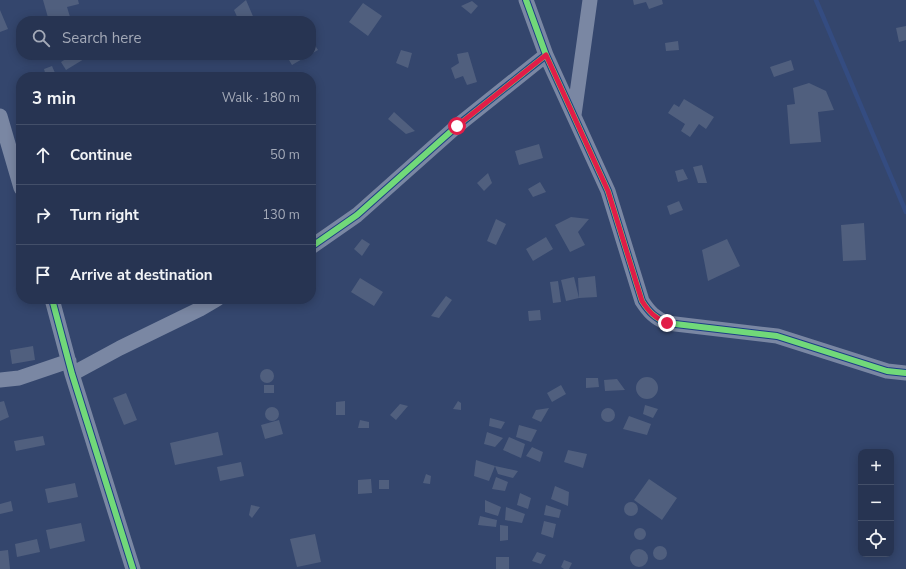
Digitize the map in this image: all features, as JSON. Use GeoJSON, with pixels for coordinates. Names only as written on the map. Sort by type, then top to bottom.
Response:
{"type":"FeatureCollection","features":[{"type":"Feature","properties":{"kind":"street"},"geometry":{"type":"LineString","coordinates":[[526,0],[546,55],[608,191],[642,301],[648,311],[656,319],[667,323],[777,336],[888,371],[906,373]]}},
{"type":"Feature","properties":{"kind":"street"},"geometry":{"type":"LineString","coordinates":[[574,116],[590,0]]}},
{"type":"Feature","properties":{"kind":"street"},"geometry":{"type":"LineString","coordinates":[[316,244],[357,215],[457,126],[546,55]]}},
{"type":"Feature","properties":{"kind":"street"},"geometry":{"type":"LineString","coordinates":[[0,116],[16,171]]}},
{"type":"Feature","properties":{"kind":"street"},"geometry":{"type":"LineString","coordinates":[[53,304],[71,368],[133,569]]}},
{"type":"Feature","properties":{"kind":"street"},"geometry":{"type":"LineString","coordinates":[[0,380],[71,368],[120,348],[208,304]]}},
{"type":"Feature","properties":{"kind":"building"},"geometry":{"type":"Polygon","coordinates":[[[43,0],[78,0],[79,4],[67,7],[70,16],[48,16],[43,0]]]}},
{"type":"Feature","properties":{"kind":"building"},"geometry":{"type":"Polygon","coordinates":[[[246,0],[253,16],[237,16],[234,10],[246,0]]]}},
{"type":"Feature","properties":{"kind":"building"},"geometry":{"type":"Polygon","coordinates":[[[633,0],[662,0],[663,4],[649,9],[646,2],[634,5],[633,0]]]}},
{"type":"Feature","properties":{"kind":"building"},"geometry":{"type":"Polygon","coordinates":[[[472,1],[478,6],[471,14],[461,6],[472,1]]]}},
{"type":"Feature","properties":{"kind":"building"},"geometry":{"type":"Polygon","coordinates":[[[363,3],[382,16],[368,36],[349,22],[363,3]]]}},
{"type":"Feature","properties":{"kind":"building"},"geometry":{"type":"Polygon","coordinates":[[[0,10],[8,29],[0,32],[0,10]]]}},
{"type":"Feature","properties":{"kind":"building"},"geometry":{"type":"Polygon","coordinates":[[[906,26],[906,40],[899,42],[896,28],[906,26]]]}},
{"type":"Feature","properties":{"kind":"building"},"geometry":{"type":"Polygon","coordinates":[[[678,41],[679,50],[666,51],[665,43],[678,41]]]}},
{"type":"Feature","properties":{"kind":"building"},"geometry":{"type":"Polygon","coordinates":[[[401,50],[412,53],[408,68],[396,63],[401,50]]]}},
{"type":"Feature","properties":{"kind":"building"},"geometry":{"type":"Polygon","coordinates":[[[468,52],[477,82],[467,85],[463,76],[455,79],[451,68],[459,63],[457,54],[468,52]]]}},
{"type":"Feature","properties":{"kind":"building"},"geometry":{"type":"Polygon","coordinates":[[[64,60],[82,60],[66,70],[61,62],[64,60]]]}},
{"type":"Feature","properties":{"kind":"building"},"geometry":{"type":"Polygon","coordinates":[[[289,60],[300,60],[292,65],[289,60]]]}},
{"type":"Feature","properties":{"kind":"building"},"geometry":{"type":"Polygon","coordinates":[[[791,60],[794,70],[774,77],[770,67],[791,60]]]}},
{"type":"Feature","properties":{"kind":"building"},"geometry":{"type":"Polygon","coordinates":[[[52,66],[55,72],[45,72],[44,69],[52,66]]]}},
{"type":"Feature","properties":{"kind":"building"},"geometry":{"type":"Polygon","coordinates":[[[809,83],[826,91],[834,110],[818,112],[821,142],[790,144],[787,105],[795,104],[793,88],[809,83]]]}},
{"type":"Feature","properties":{"kind":"building"},"geometry":{"type":"Polygon","coordinates":[[[684,99],[714,117],[706,129],[699,124],[690,137],[681,131],[685,124],[668,113],[674,104],[679,107],[684,99]]]}},
{"type":"Feature","properties":{"kind":"building"},"geometry":{"type":"Polygon","coordinates":[[[394,112],[415,131],[406,134],[388,119],[394,112]]]}},
{"type":"Feature","properties":{"kind":"building"},"geometry":{"type":"Polygon","coordinates":[[[539,144],[543,158],[519,165],[515,151],[539,144]]]}},
{"type":"Feature","properties":{"kind":"building"},"geometry":{"type":"Polygon","coordinates":[[[702,165],[707,183],[698,183],[693,167],[702,165]]]}},
{"type":"Feature","properties":{"kind":"building"},"geometry":{"type":"Polygon","coordinates":[[[683,169],[688,179],[678,182],[675,171],[683,169]]]}},
{"type":"Feature","properties":{"kind":"building"},"geometry":{"type":"Polygon","coordinates":[[[488,173],[492,183],[484,191],[477,183],[488,173]]]}},
{"type":"Feature","properties":{"kind":"building"},"geometry":{"type":"Polygon","coordinates":[[[540,182],[546,192],[533,197],[528,189],[540,182]]]}},
{"type":"Feature","properties":{"kind":"building"},"geometry":{"type":"Polygon","coordinates":[[[679,201],[683,210],[670,215],[667,206],[679,201]]]}},
{"type":"Feature","properties":{"kind":"building"},"geometry":{"type":"Polygon","coordinates":[[[571,217],[589,219],[578,232],[585,245],[570,252],[555,225],[571,217]]]}},
{"type":"Feature","properties":{"kind":"building"},"geometry":{"type":"Polygon","coordinates":[[[496,219],[506,224],[496,245],[487,241],[496,219]]]}},
{"type":"Feature","properties":{"kind":"building"},"geometry":{"type":"Polygon","coordinates":[[[864,223],[866,260],[843,261],[841,225],[864,223]]]}},
{"type":"Feature","properties":{"kind":"building"},"geometry":{"type":"Polygon","coordinates":[[[546,237],[553,249],[533,261],[526,249],[546,237]]]}},
{"type":"Feature","properties":{"kind":"building"},"geometry":{"type":"Polygon","coordinates":[[[362,239],[370,244],[362,256],[354,249],[362,239]]]}},
{"type":"Feature","properties":{"kind":"building"},"geometry":{"type":"Polygon","coordinates":[[[727,239],[740,266],[708,281],[702,250],[727,239]]]}},
{"type":"Feature","properties":{"kind":"building"},"geometry":{"type":"Polygon","coordinates":[[[595,276],[597,297],[579,298],[578,278],[595,276]]]}},
{"type":"Feature","properties":{"kind":"building"},"geometry":{"type":"Polygon","coordinates":[[[574,277],[579,298],[566,301],[561,280],[574,277]]]}},
{"type":"Feature","properties":{"kind":"building"},"geometry":{"type":"Polygon","coordinates":[[[360,278],[383,292],[374,306],[351,292],[360,278]]]}},
{"type":"Feature","properties":{"kind":"building"},"geometry":{"type":"Polygon","coordinates":[[[558,281],[561,302],[553,303],[550,282],[558,281]]]}},
{"type":"Feature","properties":{"kind":"building"},"geometry":{"type":"Polygon","coordinates":[[[446,296],[452,300],[439,318],[431,316],[446,296]]]}},
{"type":"Feature","properties":{"kind":"building"},"geometry":{"type":"Polygon","coordinates":[[[540,310],[541,320],[529,321],[528,311],[540,310]]]}},
{"type":"Feature","properties":{"kind":"building"},"geometry":{"type":"Polygon","coordinates":[[[33,346],[35,360],[12,364],[10,350],[33,346]]]}},
{"type":"Feature","properties":{"kind":"building"},"geometry":{"type":"Polygon","coordinates":[[[264,369],[270,369],[274,373],[274,379],[270,383],[264,383],[260,379],[260,373],[264,369]]]}},
{"type":"Feature","properties":{"kind":"building"},"geometry":{"type":"Polygon","coordinates":[[[647,377],[655,380],[658,388],[655,396],[647,399],[639,396],[636,388],[639,380],[647,377]]]}},
{"type":"Feature","properties":{"kind":"building"},"geometry":{"type":"Polygon","coordinates":[[[586,378],[598,378],[599,387],[586,388],[586,378]]]}},
{"type":"Feature","properties":{"kind":"building"},"geometry":{"type":"Polygon","coordinates":[[[617,379],[625,390],[605,391],[604,380],[617,379]]]}},
{"type":"Feature","properties":{"kind":"building"},"geometry":{"type":"Polygon","coordinates":[[[264,385],[274,385],[274,393],[264,393],[264,385]]]}},
{"type":"Feature","properties":{"kind":"building"},"geometry":{"type":"Polygon","coordinates":[[[561,385],[566,394],[552,402],[547,393],[561,385]]]}},
{"type":"Feature","properties":{"kind":"building"},"geometry":{"type":"Polygon","coordinates":[[[126,393],[137,420],[124,425],[113,398],[126,393]]]}},
{"type":"Feature","properties":{"kind":"building"},"geometry":{"type":"Polygon","coordinates":[[[4,401],[9,417],[0,421],[0,402],[4,401]]]}},
{"type":"Feature","properties":{"kind":"building"},"geometry":{"type":"Polygon","coordinates":[[[345,401],[345,415],[336,415],[336,402],[345,401]]]}},
{"type":"Feature","properties":{"kind":"building"},"geometry":{"type":"Polygon","coordinates":[[[458,401],[461,403],[461,410],[453,409],[458,401]]]}},
{"type":"Feature","properties":{"kind":"building"},"geometry":{"type":"Polygon","coordinates":[[[400,404],[408,406],[396,420],[390,415],[400,404]]]}},
{"type":"Feature","properties":{"kind":"building"},"geometry":{"type":"Polygon","coordinates":[[[645,405],[658,409],[653,418],[643,414],[645,405]]]}},
{"type":"Feature","properties":{"kind":"building"},"geometry":{"type":"Polygon","coordinates":[[[269,407],[275,407],[279,411],[279,417],[275,421],[269,421],[265,417],[265,411],[269,407]]]}},
{"type":"Feature","properties":{"kind":"building"},"geometry":{"type":"Polygon","coordinates":[[[549,408],[541,422],[532,418],[536,410],[549,408]]]}},
{"type":"Feature","properties":{"kind":"building"},"geometry":{"type":"Polygon","coordinates":[[[605,408],[611,408],[615,412],[615,418],[611,422],[605,422],[601,418],[601,412],[605,408]]]}},
{"type":"Feature","properties":{"kind":"building"},"geometry":{"type":"Polygon","coordinates":[[[629,416],[651,424],[647,435],[623,429],[629,416]]]}},
{"type":"Feature","properties":{"kind":"building"},"geometry":{"type":"Polygon","coordinates":[[[490,418],[505,422],[501,429],[489,426],[490,418]]]}},
{"type":"Feature","properties":{"kind":"building"},"geometry":{"type":"Polygon","coordinates":[[[279,420],[283,434],[265,439],[261,425],[279,420]]]}},
{"type":"Feature","properties":{"kind":"building"},"geometry":{"type":"Polygon","coordinates":[[[360,420],[369,422],[369,428],[358,428],[360,420]]]}},
{"type":"Feature","properties":{"kind":"building"},"geometry":{"type":"Polygon","coordinates":[[[519,425],[537,430],[531,442],[516,437],[519,425]]]}},
{"type":"Feature","properties":{"kind":"building"},"geometry":{"type":"Polygon","coordinates":[[[218,432],[223,455],[175,465],[170,443],[218,432]]]}},
{"type":"Feature","properties":{"kind":"building"},"geometry":{"type":"Polygon","coordinates":[[[487,432],[503,438],[495,447],[484,444],[487,432]]]}},
{"type":"Feature","properties":{"kind":"building"},"geometry":{"type":"Polygon","coordinates":[[[43,436],[45,445],[16,451],[14,441],[43,436]]]}},
{"type":"Feature","properties":{"kind":"building"},"geometry":{"type":"Polygon","coordinates":[[[509,437],[525,444],[521,458],[503,450],[509,437]]]}},
{"type":"Feature","properties":{"kind":"building"},"geometry":{"type":"Polygon","coordinates":[[[532,447],[543,452],[540,462],[526,456],[532,447]]]}},
{"type":"Feature","properties":{"kind":"building"},"geometry":{"type":"Polygon","coordinates":[[[568,450],[587,454],[583,468],[564,462],[568,450]]]}},
{"type":"Feature","properties":{"kind":"building"},"geometry":{"type":"Polygon","coordinates":[[[476,460],[495,466],[489,481],[474,476],[476,460]]]}},
{"type":"Feature","properties":{"kind":"building"},"geometry":{"type":"Polygon","coordinates":[[[241,462],[244,476],[220,481],[217,467],[241,462]]]}},
{"type":"Feature","properties":{"kind":"building"},"geometry":{"type":"Polygon","coordinates":[[[495,466],[518,471],[513,478],[498,474],[495,466]]]}},
{"type":"Feature","properties":{"kind":"building"},"geometry":{"type":"Polygon","coordinates":[[[426,474],[431,476],[430,484],[423,483],[426,474]]]}},
{"type":"Feature","properties":{"kind":"building"},"geometry":{"type":"Polygon","coordinates":[[[496,477],[508,482],[505,491],[492,489],[496,477]]]}},
{"type":"Feature","properties":{"kind":"building"},"geometry":{"type":"Polygon","coordinates":[[[371,479],[372,493],[358,494],[358,480],[371,479]]]}},
{"type":"Feature","properties":{"kind":"building"},"geometry":{"type":"Polygon","coordinates":[[[649,479],[677,498],[662,520],[634,500],[649,479]]]}},
{"type":"Feature","properties":{"kind":"building"},"geometry":{"type":"Polygon","coordinates":[[[379,480],[389,480],[389,489],[379,489],[379,480]]]}},
{"type":"Feature","properties":{"kind":"building"},"geometry":{"type":"Polygon","coordinates":[[[75,483],[78,497],[48,503],[45,489],[75,483]]]}},
{"type":"Feature","properties":{"kind":"building"},"geometry":{"type":"Polygon","coordinates":[[[555,486],[569,492],[568,506],[551,499],[555,486]]]}},
{"type":"Feature","properties":{"kind":"building"},"geometry":{"type":"Polygon","coordinates":[[[520,493],[531,498],[528,509],[517,505],[520,493]]]}},
{"type":"Feature","properties":{"kind":"building"},"geometry":{"type":"Polygon","coordinates":[[[485,500],[501,507],[498,516],[485,512],[485,500]]]}},
{"type":"Feature","properties":{"kind":"building"},"geometry":{"type":"Polygon","coordinates":[[[11,501],[13,511],[0,514],[0,504],[11,501]]]}},
{"type":"Feature","properties":{"kind":"building"},"geometry":{"type":"Polygon","coordinates":[[[631,502],[636,504],[638,509],[636,514],[631,516],[626,514],[624,509],[626,504],[631,502]]]}},
{"type":"Feature","properties":{"kind":"building"},"geometry":{"type":"Polygon","coordinates":[[[251,505],[260,507],[252,518],[249,515],[251,505]]]}},
{"type":"Feature","properties":{"kind":"building"},"geometry":{"type":"Polygon","coordinates":[[[546,505],[561,510],[559,518],[544,515],[546,505]]]}},
{"type":"Feature","properties":{"kind":"building"},"geometry":{"type":"Polygon","coordinates":[[[506,507],[525,514],[522,523],[505,520],[506,507]]]}},
{"type":"Feature","properties":{"kind":"building"},"geometry":{"type":"Polygon","coordinates":[[[480,516],[497,520],[496,527],[478,525],[480,516]]]}},
{"type":"Feature","properties":{"kind":"building"},"geometry":{"type":"Polygon","coordinates":[[[544,521],[556,524],[553,538],[541,534],[544,521]]]}},
{"type":"Feature","properties":{"kind":"building"},"geometry":{"type":"Polygon","coordinates":[[[81,523],[85,541],[50,549],[46,530],[81,523]]]}},
{"type":"Feature","properties":{"kind":"building"},"geometry":{"type":"Polygon","coordinates":[[[500,525],[508,526],[508,540],[500,541],[500,525]]]}},
{"type":"Feature","properties":{"kind":"building"},"geometry":{"type":"Polygon","coordinates":[[[640,528],[644,530],[646,534],[644,538],[640,540],[636,538],[634,534],[636,530],[640,528]]]}},
{"type":"Feature","properties":{"kind":"building"},"geometry":{"type":"Polygon","coordinates":[[[315,534],[321,562],[297,567],[290,539],[315,534]]]}},
{"type":"Feature","properties":{"kind":"building"},"geometry":{"type":"Polygon","coordinates":[[[37,539],[40,552],[17,557],[15,544],[37,539]]]}},
{"type":"Feature","properties":{"kind":"building"},"geometry":{"type":"Polygon","coordinates":[[[660,546],[665,548],[667,553],[665,558],[660,560],[655,558],[653,553],[655,548],[660,546]]]}},
{"type":"Feature","properties":{"kind":"building"},"geometry":{"type":"Polygon","coordinates":[[[639,549],[645,552],[648,558],[645,564],[639,567],[633,564],[630,558],[633,552],[639,549]]]}},
{"type":"Feature","properties":{"kind":"building"},"geometry":{"type":"Polygon","coordinates":[[[8,550],[10,569],[0,569],[0,551],[8,550]]]}},
{"type":"Feature","properties":{"kind":"building"},"geometry":{"type":"Polygon","coordinates":[[[537,552],[546,555],[541,564],[532,561],[537,552]]]}},
{"type":"Feature","properties":{"kind":"building"},"geometry":{"type":"Polygon","coordinates":[[[496,557],[509,557],[509,569],[496,569],[496,557]]]}},
{"type":"Feature","properties":{"kind":"building"},"geometry":{"type":"Polygon","coordinates":[[[564,560],[572,563],[569,569],[564,569],[561,567],[564,560]]]}},
{"type":"Feature","properties":{"kind":"waterway"},"geometry":{"type":"LineString","coordinates":[[816,0],[906,212]]}},
{"type":"Feature","properties":{"kind":"cycle path"},"geometry":{"type":"LineString","coordinates":[[526,0],[546,55],[608,191],[642,301],[653,314],[667,323],[777,336],[887,371],[906,373]]}},
{"type":"Feature","properties":{"kind":"cycle path"},"geometry":{"type":"LineString","coordinates":[[316,244],[357,215],[457,126],[546,55]]}},
{"type":"Feature","properties":{"kind":"cycle path"},"geometry":{"type":"LineString","coordinates":[[53,304],[72,374],[133,569]]}},
{"type":"Feature","properties":{"kind":"route"},"geometry":{"type":"LineString","coordinates":[[457,126],[546,55],[608,191],[642,301],[648,311],[656,319],[667,323]]}}]}
